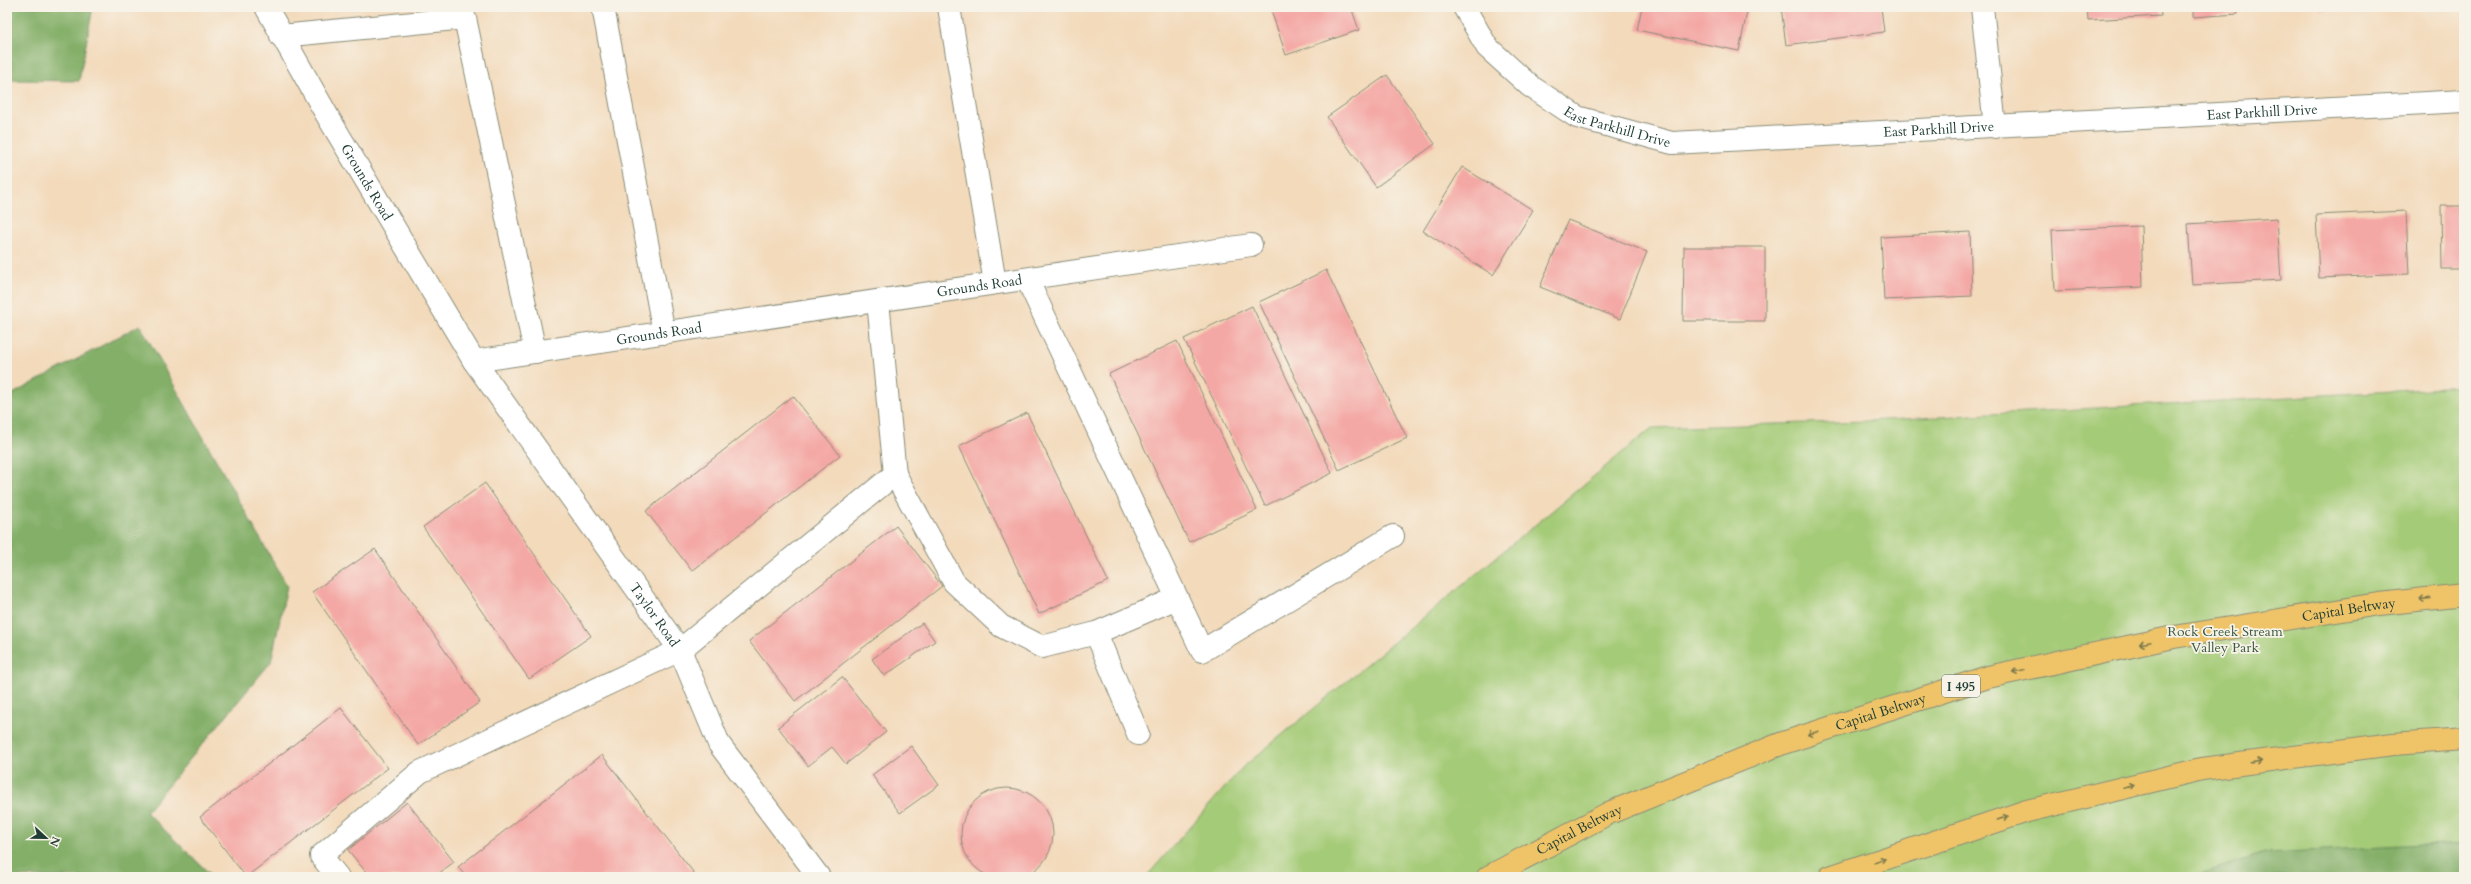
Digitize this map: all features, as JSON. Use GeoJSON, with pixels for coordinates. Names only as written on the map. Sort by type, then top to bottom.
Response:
{"type":"FeatureCollection","features":[{"type":"Feature","properties":{"kind":"highway","name":"Capital Beltway"},"geometry":{"type":"LineString","coordinates":[[1488,877],[1609,813],[1783,742],[1988,677],[2174,637],[2379,604],[2464,595]]}},
{"type":"Feature","properties":{"kind":"highway"},"geometry":{"type":"LineString","coordinates":[[1830,877],[2027,810],[2202,769],[2392,744],[2464,739]]}},
{"type":"Feature","properties":{"kind":"street","name":"Grounds Road"},"geometry":{"type":"LineString","coordinates":[[266,7],[281,36],[474,361],[1251,245]]}},
{"type":"Feature","properties":{"kind":"street"},"geometry":{"type":"LineString","coordinates":[[602,7],[664,333]]}},
{"type":"Feature","properties":{"kind":"street"},"geometry":{"type":"LineString","coordinates":[[949,7],[995,283]]}},
{"type":"Feature","properties":{"kind":"street","name":"East Parkhill Drive"},"geometry":{"type":"LineString","coordinates":[[1464,7],[1487,46],[1530,86],[1577,117],[1672,143],[2464,101]]}},
{"type":"Feature","properties":{"kind":"street"},"geometry":{"type":"LineString","coordinates":[[1982,7],[1995,127]]}},
{"type":"Feature","properties":{"kind":"street"},"geometry":{"type":"LineString","coordinates":[[281,36],[465,18],[535,352]]}},
{"type":"Feature","properties":{"kind":"street"},"geometry":{"type":"LineString","coordinates":[[1027,279],[1202,651],[1393,536]]}},
{"type":"Feature","properties":{"kind":"street"},"geometry":{"type":"LineString","coordinates":[[878,301],[895,474],[954,582],[1002,626],[1042,647],[1096,633],[1178,598]]}},
{"type":"Feature","properties":{"kind":"street","name":"Taylor Road"},"geometry":{"type":"LineString","coordinates":[[474,361],[680,650],[719,744],[819,877]]}},
{"type":"Feature","properties":{"kind":"street"},"geometry":{"type":"LineString","coordinates":[[338,877],[321,856],[420,772],[680,650],[895,474]]}},
{"type":"Feature","properties":{"kind":"street"},"geometry":{"type":"LineString","coordinates":[[1096,633],[1138,734]]}},
{"type":"Feature","properties":{"kind":"green space"},"geometry":{"type":"Polygon","coordinates":[[[7,7],[93,7],[79,81],[7,80],[7,7]]]}},
{"type":"Feature","properties":{"kind":"green space"},"geometry":{"type":"Polygon","coordinates":[[[140,325],[287,586],[271,662],[146,812],[213,877],[7,877],[7,397],[140,325]]]}},
{"type":"Feature","properties":{"kind":"green space","name":"Rock Creek Stream Valley Park"},"geometry":{"type":"Polygon","coordinates":[[[2464,387],[2464,877],[1146,877],[1242,768],[1652,428],[1868,421],[2464,387]]]}},
{"type":"Feature","properties":{"kind":"green space"},"geometry":{"type":"Polygon","coordinates":[[[2464,843],[2464,877],[2190,877],[2265,853],[2464,843]]]}},
{"type":"Feature","properties":{"kind":"building"},"geometry":{"type":"Polygon","coordinates":[[[1270,7],[1351,7],[1359,30],[1286,55],[1270,7]]]}},
{"type":"Feature","properties":{"kind":"building"},"geometry":{"type":"Polygon","coordinates":[[[1642,7],[1748,7],[1739,51],[1637,30],[1642,7]]]}},
{"type":"Feature","properties":{"kind":"building"},"geometry":{"type":"Polygon","coordinates":[[[1781,7],[1881,7],[1884,32],[1786,45],[1781,7]]]}},
{"type":"Feature","properties":{"kind":"building"},"geometry":{"type":"Polygon","coordinates":[[[2087,7],[2160,7],[2161,16],[2088,20],[2087,7]]]}},
{"type":"Feature","properties":{"kind":"building"},"geometry":{"type":"Polygon","coordinates":[[[2193,7],[2238,7],[2238,14],[2193,17],[2193,7]]]}},
{"type":"Feature","properties":{"kind":"building"},"geometry":{"type":"Polygon","coordinates":[[[2319,7],[2354,7],[2354,8],[2320,10],[2319,7]]]}},
{"type":"Feature","properties":{"kind":"building"},"geometry":{"type":"Polygon","coordinates":[[[1387,75],[1435,144],[1376,187],[1327,117],[1387,75]]]}},
{"type":"Feature","properties":{"kind":"building"},"geometry":{"type":"Polygon","coordinates":[[[1462,167],[1533,210],[1493,275],[1423,231],[1462,167]]]}},
{"type":"Feature","properties":{"kind":"building"},"geometry":{"type":"Polygon","coordinates":[[[2441,206],[2464,206],[2464,269],[2442,269],[2441,206]]]}},
{"type":"Feature","properties":{"kind":"building"},"geometry":{"type":"Polygon","coordinates":[[[2406,211],[2409,274],[2319,278],[2316,215],[2406,211]]]}},
{"type":"Feature","properties":{"kind":"building"},"geometry":{"type":"Polygon","coordinates":[[[2277,218],[2281,280],[2192,285],[2188,224],[2277,218]]]}},
{"type":"Feature","properties":{"kind":"building"},"geometry":{"type":"Polygon","coordinates":[[[1568,220],[1647,252],[1620,319],[1540,287],[1568,220]]]}},
{"type":"Feature","properties":{"kind":"building"},"geometry":{"type":"Polygon","coordinates":[[[2141,226],[2143,287],[2055,291],[2052,230],[2141,226]]]}},
{"type":"Feature","properties":{"kind":"building"},"geometry":{"type":"Polygon","coordinates":[[[1970,232],[1972,296],[1884,300],[1881,237],[1970,232]]]}},
{"type":"Feature","properties":{"kind":"building"},"geometry":{"type":"Polygon","coordinates":[[[1684,247],[1765,247],[1765,321],[1683,321],[1684,247]]]}},
{"type":"Feature","properties":{"kind":"building"},"geometry":{"type":"Polygon","coordinates":[[[1326,270],[1407,438],[1339,470],[1259,302],[1326,270]]]}},
{"type":"Feature","properties":{"kind":"building"},"geometry":{"type":"Polygon","coordinates":[[[1252,306],[1332,473],[1265,506],[1184,339],[1252,306]]]}},
{"type":"Feature","properties":{"kind":"building"},"geometry":{"type":"Polygon","coordinates":[[[1177,341],[1257,510],[1189,542],[1109,374],[1177,341]]]}},
{"type":"Feature","properties":{"kind":"building"},"geometry":{"type":"Polygon","coordinates":[[[793,396],[840,455],[692,571],[646,511],[793,396]]]}},
{"type":"Feature","properties":{"kind":"building"},"geometry":{"type":"Polygon","coordinates":[[[1027,413],[1108,581],[1039,614],[959,446],[1027,413]]]}},
{"type":"Feature","properties":{"kind":"building"},"geometry":{"type":"Polygon","coordinates":[[[485,483],[591,636],[529,679],[423,527],[485,483]]]}},
{"type":"Feature","properties":{"kind":"building"},"geometry":{"type":"Polygon","coordinates":[[[896,526],[942,586],[795,701],[749,641],[896,526]]]}},
{"type":"Feature","properties":{"kind":"building"},"geometry":{"type":"Polygon","coordinates":[[[375,549],[480,702],[418,745],[312,592],[375,549]]]}},
{"type":"Feature","properties":{"kind":"building"},"geometry":{"type":"Polygon","coordinates":[[[922,623],[935,641],[884,676],[872,659],[922,623]]]}},
{"type":"Feature","properties":{"kind":"building"},"geometry":{"type":"Polygon","coordinates":[[[842,677],[886,732],[846,764],[832,747],[808,766],[778,727],[842,677]]]}},
{"type":"Feature","properties":{"kind":"building"},"geometry":{"type":"Polygon","coordinates":[[[341,708],[388,768],[246,877],[200,817],[341,708]]]}},
{"type":"Feature","properties":{"kind":"building"},"geometry":{"type":"Polygon","coordinates":[[[911,746],[939,785],[900,813],[872,775],[911,746]]]}},
{"type":"Feature","properties":{"kind":"building"},"geometry":{"type":"Polygon","coordinates":[[[602,755],[697,877],[466,877],[458,867],[602,755]]]}},
{"type":"Feature","properties":{"kind":"building"},"geometry":{"type":"Polygon","coordinates":[[[1007,788],[1025,791],[1040,801],[1050,816],[1053,834],[1050,852],[1040,867],[1025,877],[1007,880],[989,877],[974,867],[964,852],[961,834],[964,816],[974,801],[989,791],[1007,788]]]}},
{"type":"Feature","properties":{"kind":"building"},"geometry":{"type":"Polygon","coordinates":[[[407,802],[454,862],[434,877],[370,877],[348,850],[407,802]]]}}]}
